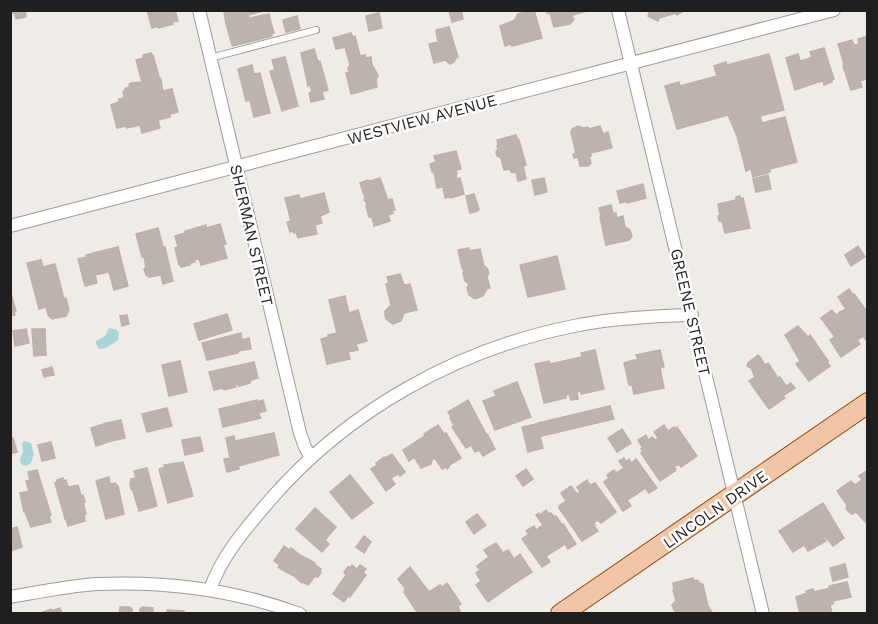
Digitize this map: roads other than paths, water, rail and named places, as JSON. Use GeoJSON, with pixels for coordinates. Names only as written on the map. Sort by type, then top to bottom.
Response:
{"type":"FeatureCollection","features":[{"type":"Feature","properties":{"kind":"main road","name":"LINCOLN DRIVE"},"geometry":{"type":"LineString","coordinates":[[561,614],[867,403]]}},
{"type":"Feature","properties":{"kind":"street","name":"SHERMAN STREET"},"geometry":{"type":"LineString","coordinates":[[199,10],[300,433],[312,458]]}},
{"type":"Feature","properties":{"kind":"street","name":"GREENE STREET"},"geometry":{"type":"LineString","coordinates":[[618,10],[763,614]]}},
{"type":"Feature","properties":{"kind":"street","name":"WESTVIEW AVENUE"},"geometry":{"type":"LineString","coordinates":[[10,226],[834,10]]}},
{"type":"Feature","properties":{"kind":"street"},"geometry":{"type":"LineString","coordinates":[[210,590],[216,573],[241,536],[280,489],[331,441],[386,401],[444,368],[512,342],[574,326],[643,317],[692,315]]}},
{"type":"Feature","properties":{"kind":"street"},"geometry":{"type":"LineString","coordinates":[[10,597],[96,584],[153,584],[241,596],[300,614]]}},
{"type":"Feature","properties":{"kind":"lane"},"geometry":{"type":"LineString","coordinates":[[210,58],[316,30]]}},
{"type":"Feature","properties":{"kind":"water"},"geometry":{"type":"Polygon","coordinates":[[[109,328],[117,330],[118,340],[106,348],[99,349],[96,341],[105,336],[109,328]]]}},
{"type":"Feature","properties":{"kind":"water"},"geometry":{"type":"Polygon","coordinates":[[[24,441],[31,443],[34,454],[31,463],[26,466],[21,464],[20,459],[24,441]]]}}]}
